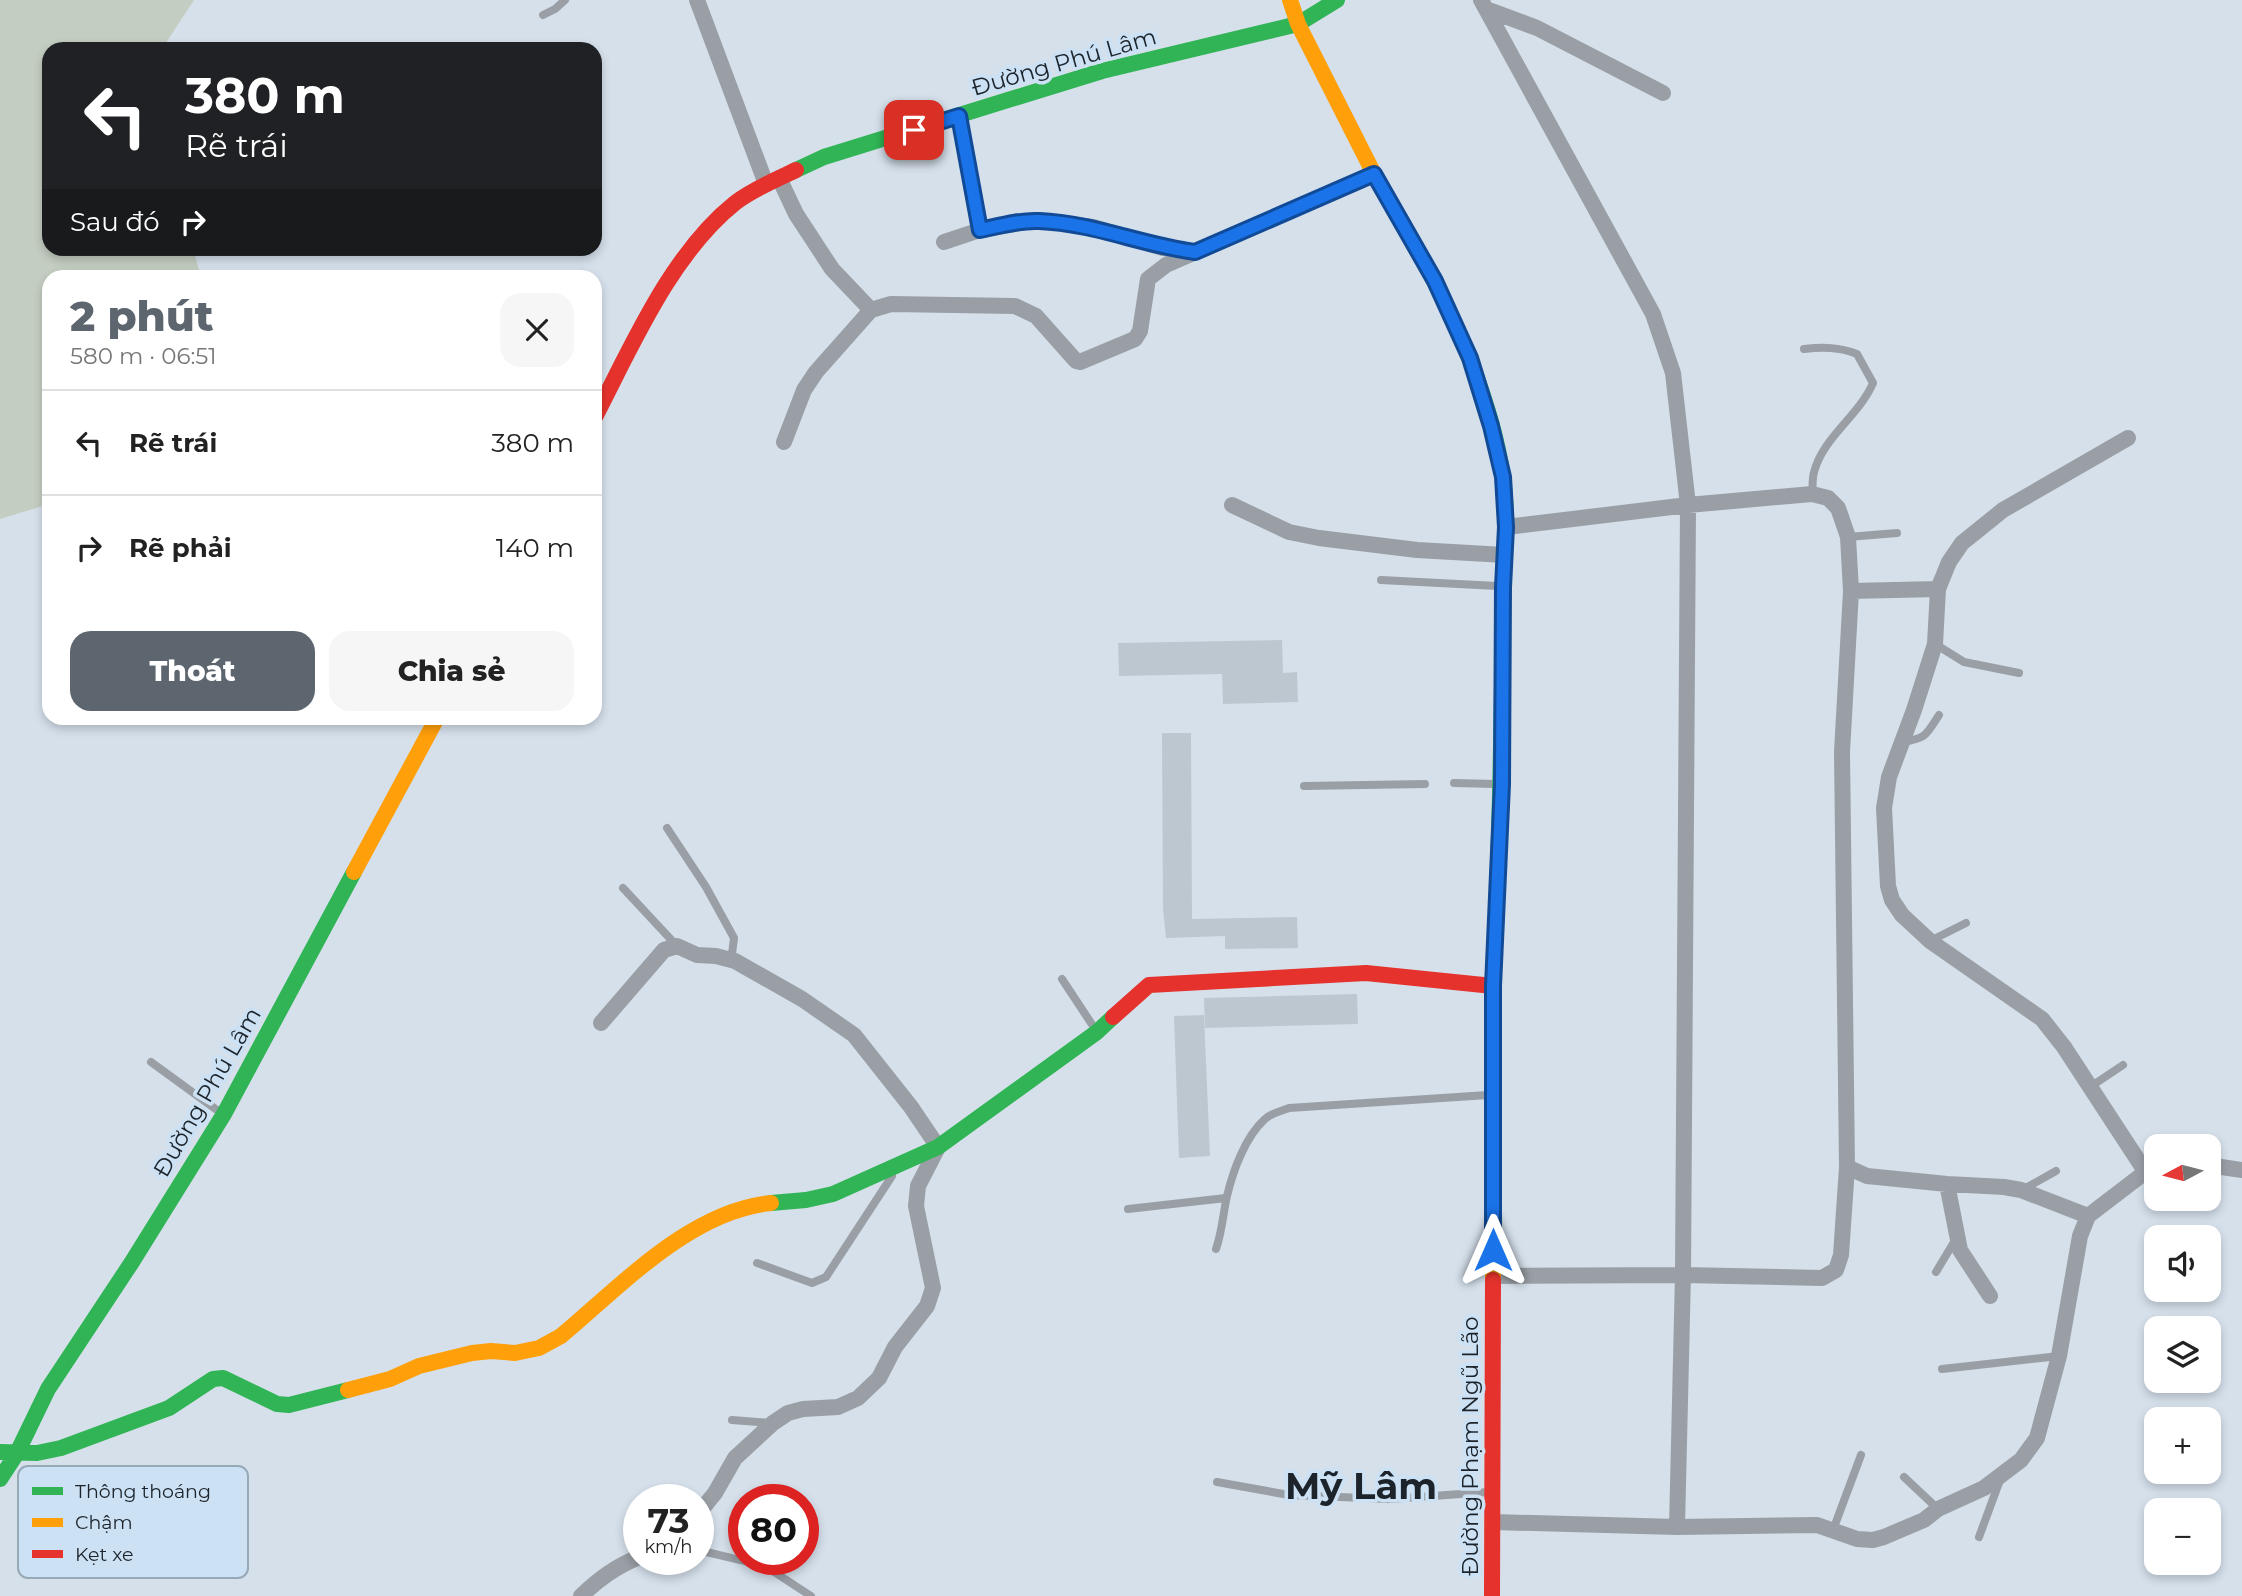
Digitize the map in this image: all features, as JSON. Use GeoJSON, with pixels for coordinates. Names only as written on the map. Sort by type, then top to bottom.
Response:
{"type":"FeatureCollection","features":[{"type":"Feature","properties":{"kind":"main road","name":"Đường Phạm Ngũ Lão"},"geometry":{"type":"LineString","coordinates":[[1290,0],[1298,24],[1374,174],[1435,281],[1470,358],[1503,477],[1506,527],[1502,784],[1493,986],[1492,1596]]}},
{"type":"Feature","properties":{"kind":"main road","name":"Đường Phú Lâm"},"geometry":{"type":"LineString","coordinates":[[602,404],[659,295],[699,240],[735,203],[773,181],[824,158],[1102,71],[1298,24],[1338,0]]}},
{"type":"Feature","properties":{"kind":"main road","name":"Đường Phú Lâm"},"geometry":{"type":"LineString","coordinates":[[0,1479],[17,1453],[48,1389],[132,1262],[224,1114],[433,725]]}},
{"type":"Feature","properties":{"kind":"main road"},"geometry":{"type":"LineString","coordinates":[[0,1452],[37,1453],[61,1448],[169,1408],[213,1379],[223,1378],[278,1404],[289,1405],[390,1379],[419,1366],[472,1353],[515,1353],[539,1348],[561,1336],[677,1239],[708,1222],[735,1209],[833,1194],[859,1185],[938,1147],[1097,1032],[1149,985],[1366,973],[1493,986]]}},
{"type":"Feature","properties":{"kind":"street"},"geometry":{"type":"LineString","coordinates":[[697,0],[773,181],[832,269],[871,310]]}},
{"type":"Feature","properties":{"kind":"street"},"geometry":{"type":"LineString","coordinates":[[1483,4],[1537,27],[1663,93]]}},
{"type":"Feature","properties":{"kind":"street"},"geometry":{"type":"LineString","coordinates":[[1483,4],[1653,314],[1673,373],[1688,505],[1683,1275],[1677,1527]]}},
{"type":"Feature","properties":{"kind":"street"},"geometry":{"type":"LineString","coordinates":[[959,116],[980,230]]}},
{"type":"Feature","properties":{"kind":"street"},"geometry":{"type":"LineString","coordinates":[[784,442],[804,390],[816,372],[871,310],[891,304],[1016,306],[1036,316],[1076,361],[1080,362],[1135,338],[1140,331],[1148,279],[1166,265],[1374,174]]}},
{"type":"Feature","properties":{"kind":"street"},"geometry":{"type":"LineString","coordinates":[[944,242],[980,230],[1037,220],[1093,227],[1163,248],[1195,252]]}},
{"type":"Feature","properties":{"kind":"street"},"geometry":{"type":"LineString","coordinates":[[2127,438],[2003,510],[1962,543],[1949,562],[1938,589],[1935,645],[1885,792],[1884,808],[1888,886],[1892,900],[1902,915],[1930,941],[2042,1019],[2144,1160]]}},
{"type":"Feature","properties":{"kind":"street"},"geometry":{"type":"LineString","coordinates":[[1493,1276],[1683,1275],[1822,1278],[1836,1270],[1841,1255],[1847,1167],[1842,752],[1851,591],[1848,537],[1838,508],[1828,498],[1812,494],[1688,505],[1506,527]]}},
{"type":"Feature","properties":{"kind":"street"},"geometry":{"type":"LineString","coordinates":[[1232,505],[1289,531],[1320,538],[1417,550],[1505,555]]}},
{"type":"Feature","properties":{"kind":"street"},"geometry":{"type":"LineString","coordinates":[[1851,591],[1938,589]]}},
{"type":"Feature","properties":{"kind":"street"},"geometry":{"type":"LineString","coordinates":[[601,1023],[663,950],[677,946],[696,955],[727,958],[802,999],[854,1035],[911,1107],[938,1147],[918,1186],[916,1206],[933,1288],[927,1306],[895,1348],[879,1378],[858,1398],[838,1407],[803,1409],[788,1413],[773,1423],[736,1458],[714,1494]]}},
{"type":"Feature","properties":{"kind":"street"},"geometry":{"type":"LineString","coordinates":[[1847,1167],[1867,1175],[1947,1184],[2004,1186],[2088,1216]]}},
{"type":"Feature","properties":{"kind":"street"},"geometry":{"type":"LineString","coordinates":[[2221,1167],[2242,1170]]}},
{"type":"Feature","properties":{"kind":"street"},"geometry":{"type":"LineString","coordinates":[[1493,1522],[1677,1527],[1802,1524],[1817,1525],[1857,1539],[1873,1540],[1924,1520],[1938,1509],[1984,1488],[2001,1478],[2021,1460],[2037,1438],[2059,1356],[2080,1236],[2088,1216],[2144,1173]]}},
{"type":"Feature","properties":{"kind":"street"},"geometry":{"type":"LineString","coordinates":[[1947,1184],[1960,1250],[1990,1296]]}},
{"type":"Feature","properties":{"kind":"street"},"geometry":{"type":"LineString","coordinates":[[581,1596],[602,1576],[623,1563]]}},
{"type":"Feature","properties":{"kind":"lane"},"geometry":{"type":"LineString","coordinates":[[542,15],[565,0]]}},
{"type":"Feature","properties":{"kind":"lane"},"geometry":{"type":"LineString","coordinates":[[1804,349],[1835,348],[1857,354],[1873,383],[1863,404],[1823,451],[1814,472],[1812,494]]}},
{"type":"Feature","properties":{"kind":"lane"},"geometry":{"type":"LineString","coordinates":[[1848,537],[1898,533]]}},
{"type":"Feature","properties":{"kind":"lane"},"geometry":{"type":"LineString","coordinates":[[1381,580],[1503,587]]}},
{"type":"Feature","properties":{"kind":"lane"},"geometry":{"type":"LineString","coordinates":[[1935,645],[1964,662],[2019,673]]}},
{"type":"Feature","properties":{"kind":"lane"},"geometry":{"type":"LineString","coordinates":[[1903,742],[1921,739],[1939,715]]}},
{"type":"Feature","properties":{"kind":"lane"},"geometry":{"type":"LineString","coordinates":[[1454,783],[1502,784]]}},
{"type":"Feature","properties":{"kind":"lane"},"geometry":{"type":"LineString","coordinates":[[1304,786],[1425,784]]}},
{"type":"Feature","properties":{"kind":"lane"},"geometry":{"type":"LineString","coordinates":[[667,828],[706,887],[734,938],[732,954],[727,958]]}},
{"type":"Feature","properties":{"kind":"lane"},"geometry":{"type":"LineString","coordinates":[[623,888],[677,946]]}},
{"type":"Feature","properties":{"kind":"lane"},"geometry":{"type":"LineString","coordinates":[[1930,941],[1966,923]]}},
{"type":"Feature","properties":{"kind":"lane"},"geometry":{"type":"LineString","coordinates":[[1062,979],[1097,1032]]}},
{"type":"Feature","properties":{"kind":"lane"},"geometry":{"type":"LineString","coordinates":[[151,1062],[224,1114]]}},
{"type":"Feature","properties":{"kind":"lane"},"geometry":{"type":"LineString","coordinates":[[2090,1087],[2123,1065]]}},
{"type":"Feature","properties":{"kind":"lane"},"geometry":{"type":"LineString","coordinates":[[1216,1250],[1233,1177],[1251,1136],[1266,1117],[1290,1108],[1494,1095]]}},
{"type":"Feature","properties":{"kind":"lane"},"geometry":{"type":"LineString","coordinates":[[757,1263],[812,1283],[826,1277],[899,1164]]}},
{"type":"Feature","properties":{"kind":"lane"},"geometry":{"type":"LineString","coordinates":[[2021,1190],[2056,1171]]}},
{"type":"Feature","properties":{"kind":"lane"},"geometry":{"type":"LineString","coordinates":[[1128,1209],[1226,1198]]}},
{"type":"Feature","properties":{"kind":"lane"},"geometry":{"type":"LineString","coordinates":[[1936,1272],[1957,1237]]}},
{"type":"Feature","properties":{"kind":"lane"},"geometry":{"type":"LineString","coordinates":[[1942,1369],[2059,1356]]}},
{"type":"Feature","properties":{"kind":"lane"},"geometry":{"type":"LineString","coordinates":[[732,1420],[773,1423]]}},
{"type":"Feature","properties":{"kind":"lane"},"geometry":{"type":"LineString","coordinates":[[1833,1530],[1861,1455]]}},
{"type":"Feature","properties":{"kind":"lane"},"geometry":{"type":"LineString","coordinates":[[1904,1477],[1938,1509]]}},
{"type":"Feature","properties":{"kind":"lane"},"geometry":{"type":"LineString","coordinates":[[1979,1537],[2001,1478]]}},
{"type":"Feature","properties":{"kind":"lane"},"geometry":{"type":"LineString","coordinates":[[1217,1482],[1289,1495],[1391,1499],[1492,1492]]}},
{"type":"Feature","properties":{"kind":"lane"},"geometry":{"type":"LineString","coordinates":[[714,1554],[765,1566],[811,1596]]}},
{"type":"Feature","properties":{"kind":"shaded area"},"geometry":{"type":"Polygon","coordinates":[[[0,0],[194,0],[167,42],[42,42],[42,256],[195,256],[199,270],[42,270],[42,506],[0,519],[0,0]]]}},
{"type":"Feature","properties":{"kind":"building"},"geometry":{"type":"Polygon","coordinates":[[[1282,640],[1283,673],[1297,672],[1298,702],[1223,704],[1222,674],[1119,676],[1118,643],[1282,640]]]}},
{"type":"Feature","properties":{"kind":"building"},"geometry":{"type":"Polygon","coordinates":[[[1162,733],[1191,733],[1192,919],[1297,917],[1298,948],[1225,949],[1225,936],[1166,938],[1163,909],[1162,733]]]}},
{"type":"Feature","properties":{"kind":"building"},"geometry":{"type":"Polygon","coordinates":[[[1357,994],[1358,1024],[1205,1028],[1204,998],[1357,994]]]}},
{"type":"Feature","properties":{"kind":"building"},"geometry":{"type":"Polygon","coordinates":[[[1204,1015],[1210,1156],[1179,1158],[1174,1016],[1204,1015]]]}},
{"type":"Feature","properties":{"kind":"traffic: fast"},"geometry":{"type":"LineString","coordinates":[[796,170],[824,157],[1102,71],[1298,24],[1337,0]]}},
{"type":"Feature","properties":{"kind":"traffic: fast"},"geometry":{"type":"LineString","coordinates":[[1420,255],[1447,307],[1482,392],[1498,450],[1505,494],[1497,892]]}},
{"type":"Feature","properties":{"kind":"traffic: fast"},"geometry":{"type":"LineString","coordinates":[[0,1479],[17,1453],[48,1389],[132,1262],[224,1114],[354,872]]}},
{"type":"Feature","properties":{"kind":"traffic: fast"},"geometry":{"type":"LineString","coordinates":[[771,1203],[833,1194],[938,1147],[1097,1032],[1113,1017]]}},
{"type":"Feature","properties":{"kind":"traffic: fast"},"geometry":{"type":"LineString","coordinates":[[0,1452],[37,1453],[61,1448],[169,1408],[213,1379],[223,1378],[277,1404],[289,1405],[348,1390]]}},
{"type":"Feature","properties":{"kind":"traffic: slow"},"geometry":{"type":"LineString","coordinates":[[1290,0],[1298,24],[1374,174],[1420,255]]}},
{"type":"Feature","properties":{"kind":"traffic: slow"},"geometry":{"type":"LineString","coordinates":[[354,872],[433,725]]}},
{"type":"Feature","properties":{"kind":"traffic: slow"},"geometry":{"type":"LineString","coordinates":[[1493,1280],[1493,986],[1497,892]]}},
{"type":"Feature","properties":{"kind":"traffic: slow"},"geometry":{"type":"LineString","coordinates":[[348,1390],[390,1379],[419,1366],[472,1353],[515,1353],[539,1348],[561,1336],[632,1274],[685,1235],[712,1220],[741,1209],[771,1203]]}},
{"type":"Feature","properties":{"kind":"traffic: jam"},"geometry":{"type":"LineString","coordinates":[[602,403],[655,302],[691,248],[735,203],[796,170]]}},
{"type":"Feature","properties":{"kind":"traffic: jam"},"geometry":{"type":"LineString","coordinates":[[1113,1017],[1149,985],[1366,973],[1493,986]]}},
{"type":"Feature","properties":{"kind":"traffic: jam"},"geometry":{"type":"LineString","coordinates":[[1492,1596],[1493,1280]]}},
{"type":"Feature","properties":{"kind":"district","name":"Mỹ Lâm"},"geometry":{"type":"Point","coordinates":[1361,1486]}},
{"type":"Feature","properties":{"kind":"route"},"geometry":{"type":"LineString","coordinates":[[914,130],[959,116],[980,230],[1037,220],[1093,227],[1163,248],[1195,252],[1374,174],[1435,281],[1470,358],[1491,426],[1503,477],[1506,527],[1502,784],[1493,986],[1493,1250]]}}]}
